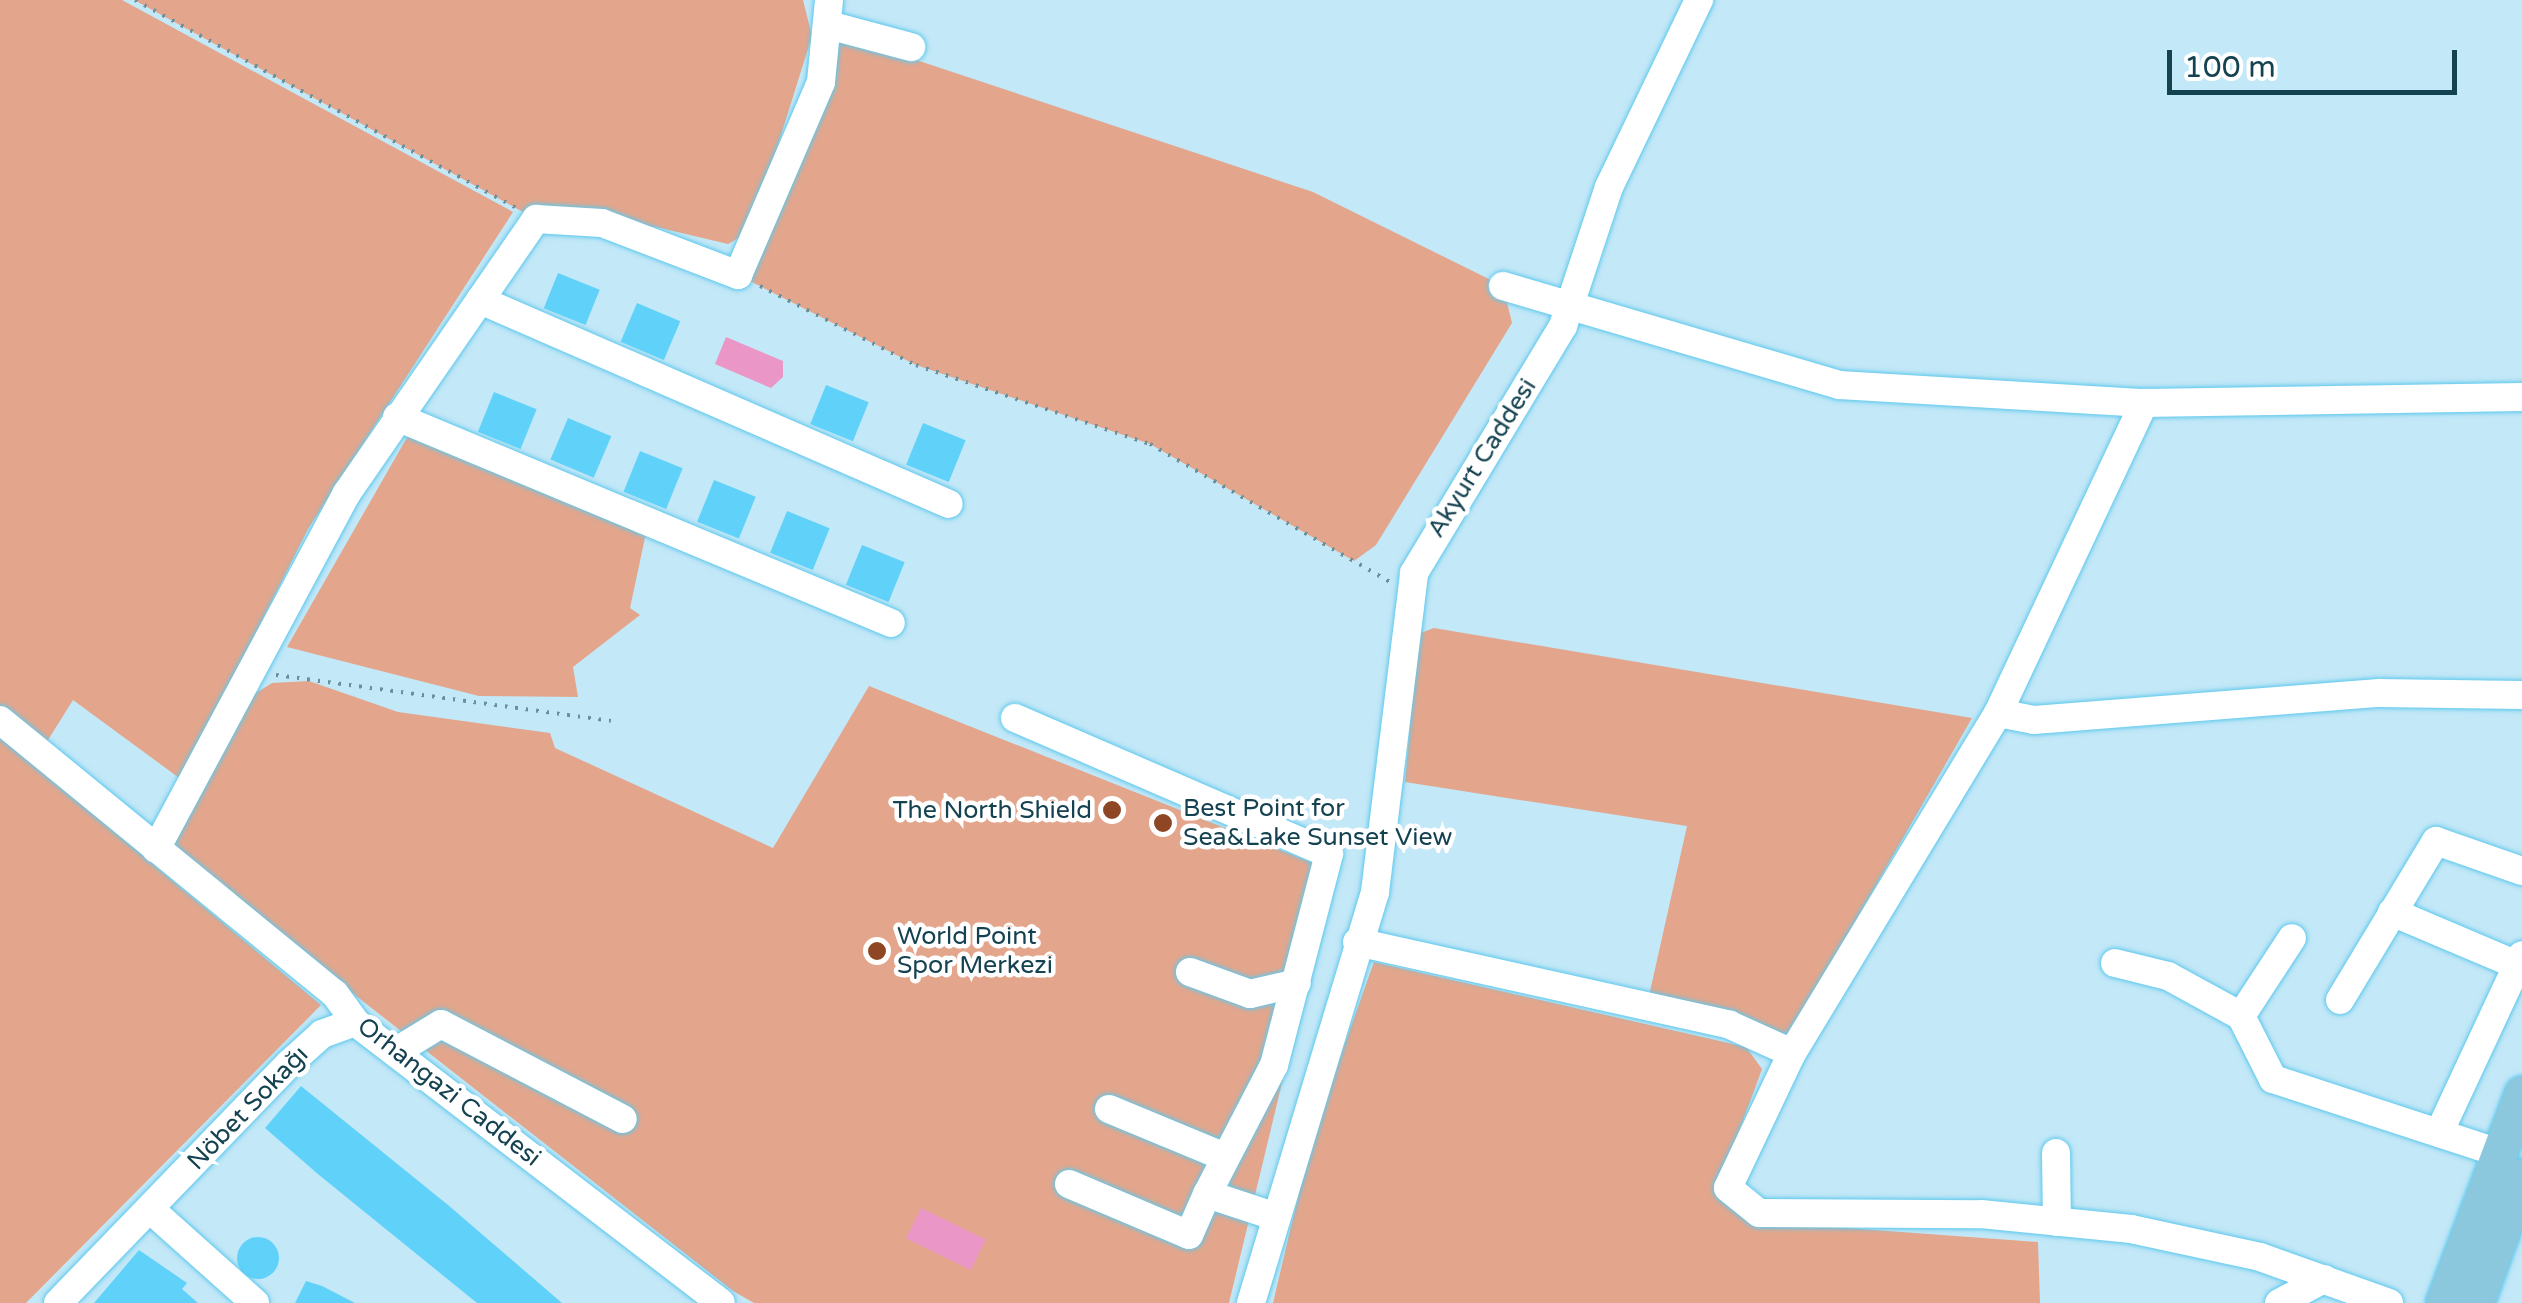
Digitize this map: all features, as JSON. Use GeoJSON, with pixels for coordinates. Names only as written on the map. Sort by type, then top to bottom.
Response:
{"type":"FeatureCollection","features":[{"type":"Feature","properties":{"kind":"main road"},"geometry":{"type":"LineString","coordinates":[[2476,1303],[2510,1165],[2522,1093]]}},
{"type":"Feature","properties":{"kind":"main road"},"geometry":{"type":"LineString","coordinates":[[2443,1303],[2510,1165]]}},
{"type":"Feature","properties":{"kind":"street","name":"Akyurt Caddesi"},"geometry":{"type":"LineString","coordinates":[[1357,942],[1396,586],[1564,304],[1598,177],[1682,0]]}},
{"type":"Feature","properties":{"kind":"street","name":"Akyurt Caddesi"},"geometry":{"type":"LineString","coordinates":[[1251,1303],[1271,1215],[1357,942],[1387,826],[1408,590],[1564,304],[1610,188],[1698,0]]}},
{"type":"Feature","properties":{"kind":"street"},"geometry":{"type":"LineString","coordinates":[[156,849],[251,672],[397,418],[536,219],[602,224],[738,275],[821,82],[830,13],[911,47]]}},
{"type":"Feature","properties":{"kind":"street"},"geometry":{"type":"LineString","coordinates":[[1503,286],[1824,382],[2144,403],[2522,396]]}},
{"type":"Feature","properties":{"kind":"street"},"geometry":{"type":"LineString","coordinates":[[480,300],[949,504]]}},
{"type":"Feature","properties":{"kind":"street"},"geometry":{"type":"LineString","coordinates":[[2144,403],[1998,713],[1792,1053],[1728,1174],[1740,1204],[1759,1213],[2057,1222],[2198,1241],[2388,1303]]}},
{"type":"Feature","properties":{"kind":"street"},"geometry":{"type":"LineString","coordinates":[[397,418],[891,623]]}},
{"type":"Feature","properties":{"kind":"street"},"geometry":{"type":"LineString","coordinates":[[1998,713],[2034,720],[2379,693],[2522,695]]}},
{"type":"Feature","properties":{"kind":"street"},"geometry":{"type":"LineString","coordinates":[[1016,718],[1325,845],[1331,862],[1283,1032],[1188,1236],[1068,1184]]}},
{"type":"Feature","properties":{"kind":"street","name":"Orhangazi Caddesi"},"geometry":{"type":"LineString","coordinates":[[0,720],[335,994],[356,1022],[400,1049],[721,1303]]}},
{"type":"Feature","properties":{"kind":"street"},"geometry":{"type":"LineString","coordinates":[[2340,1000],[2436,840],[2522,871]]}},
{"type":"Feature","properties":{"kind":"street"},"geometry":{"type":"LineString","coordinates":[[2392,912],[2520,961],[2439,1133]]}},
{"type":"Feature","properties":{"kind":"street"},"geometry":{"type":"LineString","coordinates":[[2241,1016],[2292,938]]}},
{"type":"Feature","properties":{"kind":"street"},"geometry":{"type":"LineString","coordinates":[[1357,942],[1730,1025],[1792,1053]]}},
{"type":"Feature","properties":{"kind":"street"},"geometry":{"type":"LineString","coordinates":[[2116,964],[2168,976],[2241,1016],[2274,1079],[2439,1133],[2510,1165]]}},
{"type":"Feature","properties":{"kind":"street"},"geometry":{"type":"LineString","coordinates":[[1190,972],[1250,994],[1283,1032]]}},
{"type":"Feature","properties":{"kind":"street"},"geometry":{"type":"LineString","coordinates":[[1250,994],[1297,984]]}},
{"type":"Feature","properties":{"kind":"street","name":"Nöbet Sokağı"},"geometry":{"type":"LineString","coordinates":[[58,1303],[312,1043],[356,1022]]}},
{"type":"Feature","properties":{"kind":"street"},"geometry":{"type":"LineString","coordinates":[[400,1049],[441,1024],[623,1119]]}},
{"type":"Feature","properties":{"kind":"street"},"geometry":{"type":"LineString","coordinates":[[1109,1109],[1226,1158]]}},
{"type":"Feature","properties":{"kind":"street"},"geometry":{"type":"LineString","coordinates":[[2056,1153],[2057,1222]]}},
{"type":"Feature","properties":{"kind":"street"},"geometry":{"type":"LineString","coordinates":[[1207,1194],[1271,1215]]}},
{"type":"Feature","properties":{"kind":"street"},"geometry":{"type":"LineString","coordinates":[[150,1209],[255,1303]]}},
{"type":"Feature","properties":{"kind":"street"},"geometry":{"type":"LineString","coordinates":[[2279,1303],[2324,1280]]}},
{"type":"Feature","properties":{"kind":"path"},"geometry":{"type":"LineString","coordinates":[[136,0],[536,219]]}},
{"type":"Feature","properties":{"kind":"path"},"geometry":{"type":"LineString","coordinates":[[738,275],[916,365],[1150,444],[1396,586]]}},
{"type":"Feature","properties":{"kind":"path"},"geometry":{"type":"LineString","coordinates":[[251,672],[612,720]]}},
{"type":"Feature","properties":{"kind":"shaded area"},"geometry":{"type":"Polygon","coordinates":[[[0,0],[122,0],[513,212],[308,529],[182,780],[73,700],[33,764],[321,1005],[26,1303],[0,1303],[0,0]]]}},
{"type":"Feature","properties":{"kind":"shaded area"},"geometry":{"type":"Polygon","coordinates":[[[134,0],[803,0],[812,36],[751,231],[728,244],[656,227],[536,219],[134,0]]]}},
{"type":"Feature","properties":{"kind":"shaded area"},"geometry":{"type":"Polygon","coordinates":[[[832,32],[1313,192],[1503,286],[1512,323],[1376,545],[1354,561],[1150,444],[916,365],[738,275],[832,32]]]}},
{"type":"Feature","properties":{"kind":"shaded area"},"geometry":{"type":"Polygon","coordinates":[[[726,337],[783,361],[783,377],[771,388],[715,364],[726,337]]]}},
{"type":"Feature","properties":{"kind":"shaded area"},"geometry":{"type":"Polygon","coordinates":[[[409,434],[646,533],[630,608],[640,615],[573,667],[578,697],[479,696],[287,647],[409,434]]]}},
{"type":"Feature","properties":{"kind":"shaded area"},"geometry":{"type":"Polygon","coordinates":[[[1434,628],[1972,718],[1790,1035],[1649,996],[1687,826],[1405,782],[1418,634],[1434,628]]]}},
{"type":"Feature","properties":{"kind":"shaded area","name":"World Point Spor Merkezi"},"geometry":{"type":"Polygon","coordinates":[[[309,681],[398,712],[550,733],[555,748],[773,848],[869,686],[1333,871],[1229,1303],[754,1303],[733,1291],[180,858],[172,839],[245,700],[272,683],[309,681]]]}},
{"type":"Feature","properties":{"kind":"shaded area"},"geometry":{"type":"Polygon","coordinates":[[[1374,962],[1746,1047],[1762,1069],[1720,1183],[1806,1225],[2038,1242],[2040,1303],[1273,1303],[1313,1133],[1374,962]]]}},
{"type":"Feature","properties":{"kind":"shaded area"},"geometry":{"type":"Polygon","coordinates":[[[921,1208],[986,1240],[971,1270],[906,1239],[921,1208]]]}},
{"type":"Feature","properties":{"kind":"building"},"geometry":{"type":"Polygon","coordinates":[[[558,273],[600,290],[585,325],[544,308],[558,273]]]}},
{"type":"Feature","properties":{"kind":"building"},"geometry":{"type":"Polygon","coordinates":[[[637,303],[680,321],[664,360],[621,342],[637,303]]]}},
{"type":"Feature","properties":{"kind":"building"},"geometry":{"type":"Polygon","coordinates":[[[826,385],[869,402],[853,441],[810,424],[826,385]]]}},
{"type":"Feature","properties":{"kind":"building"},"geometry":{"type":"Polygon","coordinates":[[[494,392],[537,409],[521,449],[478,432],[494,392]]]}},
{"type":"Feature","properties":{"kind":"building"},"geometry":{"type":"Polygon","coordinates":[[[568,418],[611,436],[594,478],[550,459],[568,418]]]}},
{"type":"Feature","properties":{"kind":"building"},"geometry":{"type":"Polygon","coordinates":[[[923,423],[966,440],[949,482],[906,465],[923,423]]]}},
{"type":"Feature","properties":{"kind":"building"},"geometry":{"type":"Polygon","coordinates":[[[640,451],[683,468],[666,509],[624,492],[640,451]]]}},
{"type":"Feature","properties":{"kind":"building"},"geometry":{"type":"Polygon","coordinates":[[[714,480],[756,497],[739,539],[697,522],[714,480]]]}},
{"type":"Feature","properties":{"kind":"building"},"geometry":{"type":"Polygon","coordinates":[[[787,511],[830,528],[813,570],[770,553],[787,511]]]}},
{"type":"Feature","properties":{"kind":"building"},"geometry":{"type":"Polygon","coordinates":[[[862,545],[905,562],[889,602],[846,585],[862,545]]]}},
{"type":"Feature","properties":{"kind":"building"},"geometry":{"type":"Polygon","coordinates":[[[301,1086],[562,1303],[477,1303],[319,1175],[265,1128],[301,1086]]]}},
{"type":"Feature","properties":{"kind":"building"},"geometry":{"type":"Polygon","coordinates":[[[258,1237],[273,1243],[279,1258],[273,1273],[258,1279],[243,1273],[237,1258],[243,1243],[258,1237]]]}},
{"type":"Feature","properties":{"kind":"building"},"geometry":{"type":"Polygon","coordinates":[[[139,1250],[187,1283],[182,1289],[198,1303],[94,1303],[139,1250]]]}},
{"type":"Feature","properties":{"kind":"building"},"geometry":{"type":"Polygon","coordinates":[[[306,1281],[322,1286],[355,1303],[295,1303],[306,1281]]]}},
{"type":"Feature","properties":{"kind":"place","name":"The North Shield"},"geometry":{"type":"Point","coordinates":[1112,810]}},
{"type":"Feature","properties":{"kind":"place","name":"Best Point for Sea&Lake Sunset View"},"geometry":{"type":"Point","coordinates":[1163,823]}},
{"type":"Feature","properties":{"kind":"place","name":"World Point Spor Merkezi"},"geometry":{"type":"Point","coordinates":[877,951]}}]}
